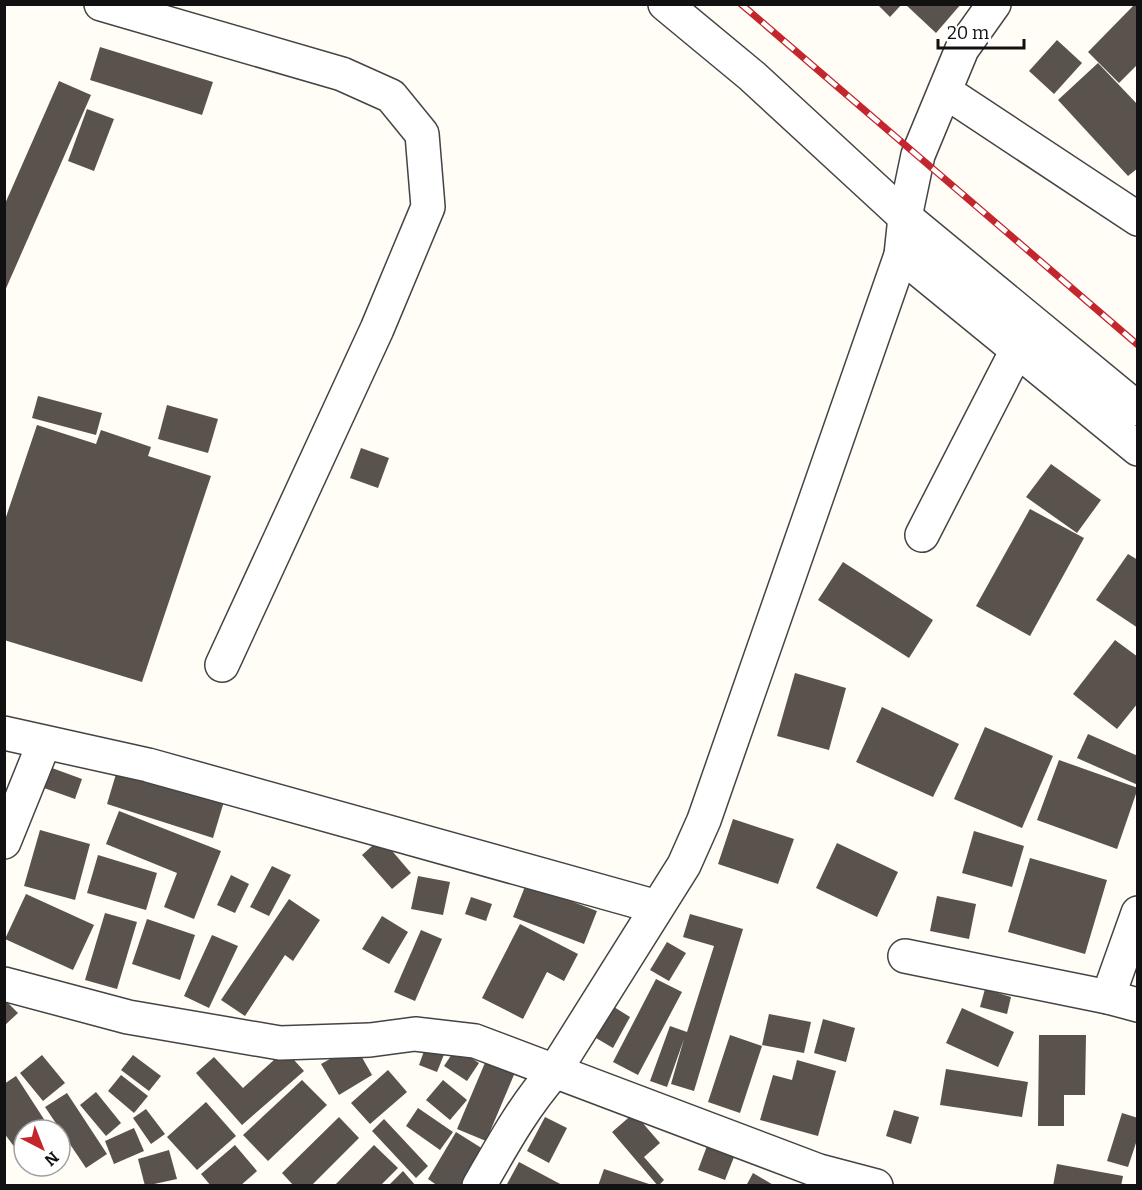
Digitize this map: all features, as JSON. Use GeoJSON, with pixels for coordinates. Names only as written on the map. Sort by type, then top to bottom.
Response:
{"type":"FeatureCollection","features":[{"type":"Feature","properties":{"kind":"street"},"geometry":{"type":"LineString","coordinates":[[101,4],[342,74],[391,96],[422,134],[428,207],[377,329],[222,665]]}},
{"type":"Feature","properties":{"kind":"street"},"geometry":{"type":"LineString","coordinates":[[665,4],[752,76],[906,217],[1137,409]]}},
{"type":"Feature","properties":{"kind":"street"},"geometry":{"type":"LineString","coordinates":[[479,1185],[534,1094],[554,1072],[684,864],[704,820],[902,255],[906,217],[918,155],[962,50],[994,4]]}},
{"type":"Feature","properties":{"kind":"street"},"geometry":{"type":"LineString","coordinates":[[946,92],[1136,214]]}},
{"type":"Feature","properties":{"kind":"street"},"geometry":{"type":"LineString","coordinates":[[902,255],[1137,449]]}},
{"type":"Feature","properties":{"kind":"street"},"geometry":{"type":"LineString","coordinates":[[922,535],[1017,350]]}},
{"type":"Feature","properties":{"kind":"street"},"geometry":{"type":"LineString","coordinates":[[4,733],[148,765],[657,907]]}},
{"type":"Feature","properties":{"kind":"street"},"geometry":{"type":"LineString","coordinates":[[4,842],[44,742]]}},
{"type":"Feature","properties":{"kind":"street"},"geometry":{"type":"LineString","coordinates":[[905,956],[1123,1001],[1137,913]]}},
{"type":"Feature","properties":{"kind":"street"},"geometry":{"type":"LineString","coordinates":[[4,984],[128,1017],[280,1043],[370,1040],[415,1034],[443,1035],[475,1041],[819,1171],[876,1185]]}},
{"type":"Feature","properties":{"kind":"building"},"geometry":{"type":"Polygon","coordinates":[[[877,4],[902,4],[890,17],[877,4]]]}},
{"type":"Feature","properties":{"kind":"building"},"geometry":{"type":"Polygon","coordinates":[[[905,4],[961,4],[936,33],[905,4]]]}},
{"type":"Feature","properties":{"kind":"building"},"geometry":{"type":"Polygon","coordinates":[[[1135,4],[1138,4],[1138,64],[1119,83],[1088,52],[1135,4]]]}},
{"type":"Feature","properties":{"kind":"building"},"geometry":{"type":"Polygon","coordinates":[[[1057,40],[1082,63],[1054,94],[1029,71],[1057,40]]]}},
{"type":"Feature","properties":{"kind":"building"},"geometry":{"type":"Polygon","coordinates":[[[100,47],[213,82],[202,115],[90,80],[100,47]]]}},
{"type":"Feature","properties":{"kind":"building"},"geometry":{"type":"Polygon","coordinates":[[[1098,63],[1138,105],[1138,168],[1128,176],[1058,100],[1098,63]]]}},
{"type":"Feature","properties":{"kind":"building"},"geometry":{"type":"Polygon","coordinates":[[[59,81],[91,95],[4,293],[4,206],[59,81]]]}},
{"type":"Feature","properties":{"kind":"building"},"geometry":{"type":"Polygon","coordinates":[[[87,109],[114,119],[94,171],[68,161],[87,109]]]}},
{"type":"Feature","properties":{"kind":"building"},"geometry":{"type":"Polygon","coordinates":[[[38,396],[102,413],[96,435],[32,418],[38,396]]]}},
{"type":"Feature","properties":{"kind":"building"},"geometry":{"type":"Polygon","coordinates":[[[167,405],[218,419],[208,453],[158,439],[167,405]]]}},
{"type":"Feature","properties":{"kind":"building"},"geometry":{"type":"Polygon","coordinates":[[[37,425],[96,444],[101,430],[151,447],[148,456],[211,476],[142,682],[4,640],[4,523],[37,425]]]}},
{"type":"Feature","properties":{"kind":"building"},"geometry":{"type":"Polygon","coordinates":[[[361,448],[389,458],[378,488],[350,478],[361,448]]]}},
{"type":"Feature","properties":{"kind":"building"},"geometry":{"type":"Polygon","coordinates":[[[1051,464],[1101,500],[1077,533],[1026,497],[1051,464]]]}},
{"type":"Feature","properties":{"kind":"building"},"geometry":{"type":"Polygon","coordinates":[[[1030,509],[1084,538],[1030,636],[976,606],[1030,509]]]}},
{"type":"Feature","properties":{"kind":"building"},"geometry":{"type":"Polygon","coordinates":[[[1128,554],[1138,560],[1138,628],[1096,600],[1128,554]]]}},
{"type":"Feature","properties":{"kind":"building"},"geometry":{"type":"Polygon","coordinates":[[[843,562],[933,620],[909,658],[818,600],[843,562]]]}},
{"type":"Feature","properties":{"kind":"building"},"geometry":{"type":"Polygon","coordinates":[[[1115,640],[1138,657],[1138,703],[1117,729],[1073,694],[1115,640]]]}},
{"type":"Feature","properties":{"kind":"building"},"geometry":{"type":"Polygon","coordinates":[[[795,673],[846,688],[829,750],[777,736],[795,673]]]}},
{"type":"Feature","properties":{"kind":"building"},"geometry":{"type":"Polygon","coordinates":[[[882,707],[959,744],[933,797],[856,762],[882,707]]]}},
{"type":"Feature","properties":{"kind":"building"},"geometry":{"type":"Polygon","coordinates":[[[985,727],[1053,756],[1022,828],[954,799],[985,727]]]}},
{"type":"Feature","properties":{"kind":"building"},"geometry":{"type":"Polygon","coordinates":[[[1088,734],[1138,756],[1138,785],[1077,758],[1088,734]]]}},
{"type":"Feature","properties":{"kind":"building"},"geometry":{"type":"Polygon","coordinates":[[[1059,760],[1138,788],[1117,849],[1037,820],[1059,760]]]}},
{"type":"Feature","properties":{"kind":"building"},"geometry":{"type":"Polygon","coordinates":[[[119,764],[225,798],[213,838],[107,804],[119,764]]]}},
{"type":"Feature","properties":{"kind":"building"},"geometry":{"type":"Polygon","coordinates":[[[52,768],[82,779],[75,799],[44,788],[52,768]]]}},
{"type":"Feature","properties":{"kind":"building"},"geometry":{"type":"Polygon","coordinates":[[[119,811],[221,851],[194,919],[164,907],[177,873],[106,844],[119,811]]]}},
{"type":"Feature","properties":{"kind":"building"},"geometry":{"type":"Polygon","coordinates":[[[733,819],[794,839],[778,884],[718,864],[733,819]]]}},
{"type":"Feature","properties":{"kind":"building"},"geometry":{"type":"Polygon","coordinates":[[[40,830],[90,844],[75,900],[24,886],[40,830]]]}},
{"type":"Feature","properties":{"kind":"building"},"geometry":{"type":"Polygon","coordinates":[[[974,831],[1024,846],[1012,887],[962,873],[974,831]]]}},
{"type":"Feature","properties":{"kind":"building"},"geometry":{"type":"Polygon","coordinates":[[[381,838],[411,873],[392,889],[362,855],[381,838]]]}},
{"type":"Feature","properties":{"kind":"building"},"geometry":{"type":"Polygon","coordinates":[[[837,843],[898,872],[877,917],[816,888],[837,843]]]}},
{"type":"Feature","properties":{"kind":"building"},"geometry":{"type":"Polygon","coordinates":[[[98,855],[157,873],[146,910],[87,893],[98,855]]]}},
{"type":"Feature","properties":{"kind":"building"},"geometry":{"type":"Polygon","coordinates":[[[1030,858],[1107,880],[1085,954],[1008,932],[1030,858]]]}},
{"type":"Feature","properties":{"kind":"building"},"geometry":{"type":"Polygon","coordinates":[[[272,866],[291,875],[269,916],[250,907],[272,866]]]}},
{"type":"Feature","properties":{"kind":"building"},"geometry":{"type":"Polygon","coordinates":[[[231,875],[249,884],[235,913],[217,905],[231,875]]]}},
{"type":"Feature","properties":{"kind":"building"},"geometry":{"type":"Polygon","coordinates":[[[418,876],[450,882],[443,915],[411,909],[418,876]]]}},
{"type":"Feature","properties":{"kind":"building"},"geometry":{"type":"Polygon","coordinates":[[[526,884],[597,911],[584,944],[513,917],[526,884]]]}},
{"type":"Feature","properties":{"kind":"building"},"geometry":{"type":"Polygon","coordinates":[[[26,894],[94,925],[73,970],[5,939],[26,894]]]}},
{"type":"Feature","properties":{"kind":"building"},"geometry":{"type":"Polygon","coordinates":[[[937,896],[976,904],[969,939],[930,931],[937,896]]]}},
{"type":"Feature","properties":{"kind":"building"},"geometry":{"type":"Polygon","coordinates":[[[471,897],[492,904],[486,921],[465,914],[471,897]]]}},
{"type":"Feature","properties":{"kind":"building"},"geometry":{"type":"Polygon","coordinates":[[[289,899],[320,920],[293,961],[285,955],[245,1016],[221,1000],[289,899]]]}},
{"type":"Feature","properties":{"kind":"building"},"geometry":{"type":"Polygon","coordinates":[[[105,913],[137,922],[117,989],[85,980],[105,913]]]}},
{"type":"Feature","properties":{"kind":"building"},"geometry":{"type":"Polygon","coordinates":[[[690,914],[743,929],[694,1091],[671,1084],[684,1039],[667,1087],[650,1081],[670,1026],[687,1032],[714,946],[683,937],[690,914]]]}},
{"type":"Feature","properties":{"kind":"building"},"geometry":{"type":"Polygon","coordinates":[[[382,916],[408,932],[389,964],[362,949],[382,916]]]}},
{"type":"Feature","properties":{"kind":"building"},"geometry":{"type":"Polygon","coordinates":[[[147,919],[195,935],[180,980],[132,964],[147,919]]]}},
{"type":"Feature","properties":{"kind":"building"},"geometry":{"type":"Polygon","coordinates":[[[520,924],[578,954],[564,981],[547,972],[523,1019],[482,998],[520,924]]]}},
{"type":"Feature","properties":{"kind":"building"},"geometry":{"type":"Polygon","coordinates":[[[421,930],[442,939],[415,1001],[394,992],[421,930]]]}},
{"type":"Feature","properties":{"kind":"building"},"geometry":{"type":"Polygon","coordinates":[[[212,935],[238,946],[209,1008],[184,996],[212,935]]]}},
{"type":"Feature","properties":{"kind":"building"},"geometry":{"type":"Polygon","coordinates":[[[667,942],[686,953],[669,981],[650,970],[667,942]]]}},
{"type":"Feature","properties":{"kind":"building"},"geometry":{"type":"Polygon","coordinates":[[[656,979],[682,992],[638,1075],[613,1062],[656,979]]]}},
{"type":"Feature","properties":{"kind":"building"},"geometry":{"type":"Polygon","coordinates":[[[985,989],[1011,997],[1007,1014],[980,1007],[985,989]]]}},
{"type":"Feature","properties":{"kind":"building"},"geometry":{"type":"Polygon","coordinates":[[[4,999],[18,1013],[4,1026],[4,999]]]}},
{"type":"Feature","properties":{"kind":"building"},"geometry":{"type":"Polygon","coordinates":[[[614,1007],[630,1017],[613,1048],[596,1038],[614,1007]]]}},
{"type":"Feature","properties":{"kind":"building"},"geometry":{"type":"Polygon","coordinates":[[[962,1008],[1014,1032],[998,1067],[946,1043],[962,1008]]]}},
{"type":"Feature","properties":{"kind":"building"},"geometry":{"type":"Polygon","coordinates":[[[769,1014],[811,1022],[804,1053],[762,1045],[769,1014]]]}},
{"type":"Feature","properties":{"kind":"building"},"geometry":{"type":"Polygon","coordinates":[[[823,1019],[855,1028],[846,1062],[814,1053],[823,1019]]]}},
{"type":"Feature","properties":{"kind":"building"},"geometry":{"type":"Polygon","coordinates":[[[730,1035],[762,1046],[740,1113],[708,1102],[730,1035]]]}},
{"type":"Feature","properties":{"kind":"building"},"geometry":{"type":"Polygon","coordinates":[[[1039,1035],[1086,1035],[1085,1095],[1064,1095],[1064,1126],[1038,1126],[1039,1035]]]}},
{"type":"Feature","properties":{"kind":"building"},"geometry":{"type":"Polygon","coordinates":[[[428,1040],[447,1047],[437,1072],[419,1065],[428,1040]]]}},
{"type":"Feature","properties":{"kind":"building"},"geometry":{"type":"Polygon","coordinates":[[[355,1045],[372,1075],[339,1095],[321,1064],[355,1045]]]}},
{"type":"Feature","properties":{"kind":"building"},"geometry":{"type":"Polygon","coordinates":[[[456,1048],[479,1063],[467,1081],[444,1066],[456,1048]]]}},
{"type":"Feature","properties":{"kind":"building"},"geometry":{"type":"Polygon","coordinates":[[[285,1050],[304,1071],[242,1125],[196,1073],[214,1057],[243,1088],[285,1050]]]}},
{"type":"Feature","properties":{"kind":"building"},"geometry":{"type":"Polygon","coordinates":[[[42,1055],[65,1083],[43,1101],[20,1073],[42,1055]]]}},
{"type":"Feature","properties":{"kind":"building"},"geometry":{"type":"Polygon","coordinates":[[[133,1055],[161,1076],[149,1091],[121,1070],[133,1055]]]}},
{"type":"Feature","properties":{"kind":"building"},"geometry":{"type":"Polygon","coordinates":[[[487,1058],[516,1070],[486,1141],[457,1129],[487,1058]]]}},
{"type":"Feature","properties":{"kind":"building"},"geometry":{"type":"Polygon","coordinates":[[[797,1060],[836,1071],[818,1136],[760,1120],[773,1075],[792,1080],[797,1060]]]}},
{"type":"Feature","properties":{"kind":"building"},"geometry":{"type":"Polygon","coordinates":[[[946,1069],[1028,1082],[1022,1117],[940,1105],[946,1069]]]}},
{"type":"Feature","properties":{"kind":"building"},"geometry":{"type":"Polygon","coordinates":[[[388,1070],[407,1092],[370,1124],[351,1103],[388,1070]]]}},
{"type":"Feature","properties":{"kind":"building"},"geometry":{"type":"Polygon","coordinates":[[[121,1075],[148,1096],[134,1113],[108,1091],[121,1075]]]}},
{"type":"Feature","properties":{"kind":"building"},"geometry":{"type":"Polygon","coordinates":[[[16,1076],[43,1118],[12,1118],[12,1144],[4,1133],[4,1084],[16,1076]]]}},
{"type":"Feature","properties":{"kind":"building"},"geometry":{"type":"Polygon","coordinates":[[[302,1080],[327,1105],[268,1161],[243,1135],[302,1080]]]}},
{"type":"Feature","properties":{"kind":"building"},"geometry":{"type":"Polygon","coordinates":[[[443,1080],[467,1100],[450,1120],[426,1100],[443,1080]]]}},
{"type":"Feature","properties":{"kind":"building"},"geometry":{"type":"Polygon","coordinates":[[[96,1092],[121,1123],[106,1136],[80,1105],[96,1092]]]}},
{"type":"Feature","properties":{"kind":"building"},"geometry":{"type":"Polygon","coordinates":[[[67,1093],[107,1154],[86,1168],[72,1147],[72,1118],[52,1118],[45,1107],[67,1093]]]}},
{"type":"Feature","properties":{"kind":"building"},"geometry":{"type":"Polygon","coordinates":[[[206,1102],[236,1136],[197,1170],[167,1137],[206,1102]]]}},
{"type":"Feature","properties":{"kind":"building"},"geometry":{"type":"Polygon","coordinates":[[[418,1108],[453,1132],[440,1150],[406,1126],[418,1108]]]}},
{"type":"Feature","properties":{"kind":"building"},"geometry":{"type":"Polygon","coordinates":[[[146,1109],[165,1134],[151,1144],[133,1118],[146,1109]]]}},
{"type":"Feature","properties":{"kind":"building"},"geometry":{"type":"Polygon","coordinates":[[[894,1110],[919,1117],[911,1144],[886,1136],[894,1110]]]}},
{"type":"Feature","properties":{"kind":"building"},"geometry":{"type":"Polygon","coordinates":[[[634,1113],[660,1143],[644,1157],[664,1180],[658,1186],[612,1132],[634,1113]]]}},
{"type":"Feature","properties":{"kind":"building"},"geometry":{"type":"Polygon","coordinates":[[[1122,1113],[1138,1118],[1138,1137],[1128,1167],[1107,1161],[1122,1113]]]}},
{"type":"Feature","properties":{"kind":"building"},"geometry":{"type":"Polygon","coordinates":[[[339,1117],[359,1138],[311,1186],[294,1186],[282,1173],[339,1117]]]}},
{"type":"Feature","properties":{"kind":"building"},"geometry":{"type":"Polygon","coordinates":[[[545,1117],[567,1128],[549,1163],[527,1151],[545,1117]]]}},
{"type":"Feature","properties":{"kind":"building"},"geometry":{"type":"Polygon","coordinates":[[[384,1119],[428,1166],[416,1178],[372,1131],[384,1119]]]}},
{"type":"Feature","properties":{"kind":"building"},"geometry":{"type":"Polygon","coordinates":[[[134,1128],[144,1151],[114,1164],[105,1141],[134,1128]]]}},
{"type":"Feature","properties":{"kind":"building"},"geometry":{"type":"Polygon","coordinates":[[[456,1132],[483,1149],[461,1186],[438,1186],[428,1179],[456,1132]]]}},
{"type":"Feature","properties":{"kind":"building"},"geometry":{"type":"Polygon","coordinates":[[[235,1145],[257,1171],[240,1186],[211,1186],[201,1174],[235,1145]]]}},
{"type":"Feature","properties":{"kind":"building"},"geometry":{"type":"Polygon","coordinates":[[[374,1145],[398,1168],[380,1186],[334,1186],[374,1145]]]}},
{"type":"Feature","properties":{"kind":"building"},"geometry":{"type":"Polygon","coordinates":[[[707,1146],[734,1157],[725,1180],[698,1170],[707,1146]]]}},
{"type":"Feature","properties":{"kind":"building"},"geometry":{"type":"Polygon","coordinates":[[[169,1150],[177,1179],[145,1186],[138,1159],[169,1150]]]}},
{"type":"Feature","properties":{"kind":"building"},"geometry":{"type":"Polygon","coordinates":[[[519,1162],[564,1186],[506,1186],[519,1162]]]}},
{"type":"Feature","properties":{"kind":"building"},"geometry":{"type":"Polygon","coordinates":[[[1057,1164],[1123,1176],[1121,1186],[1053,1186],[1057,1164]]]}},
{"type":"Feature","properties":{"kind":"building"},"geometry":{"type":"Polygon","coordinates":[[[604,1169],[652,1185],[652,1186],[598,1186],[604,1169]]]}},
{"type":"Feature","properties":{"kind":"building"},"geometry":{"type":"Polygon","coordinates":[[[403,1171],[416,1186],[388,1186],[403,1171]]]}},
{"type":"Feature","properties":{"kind":"building"},"geometry":{"type":"Polygon","coordinates":[[[753,1173],[775,1186],[746,1186],[753,1173]]]}},
{"type":"Feature","properties":{"kind":"railway"},"geometry":{"type":"LineString","coordinates":[[741,4],[1138,345]]}}]}
